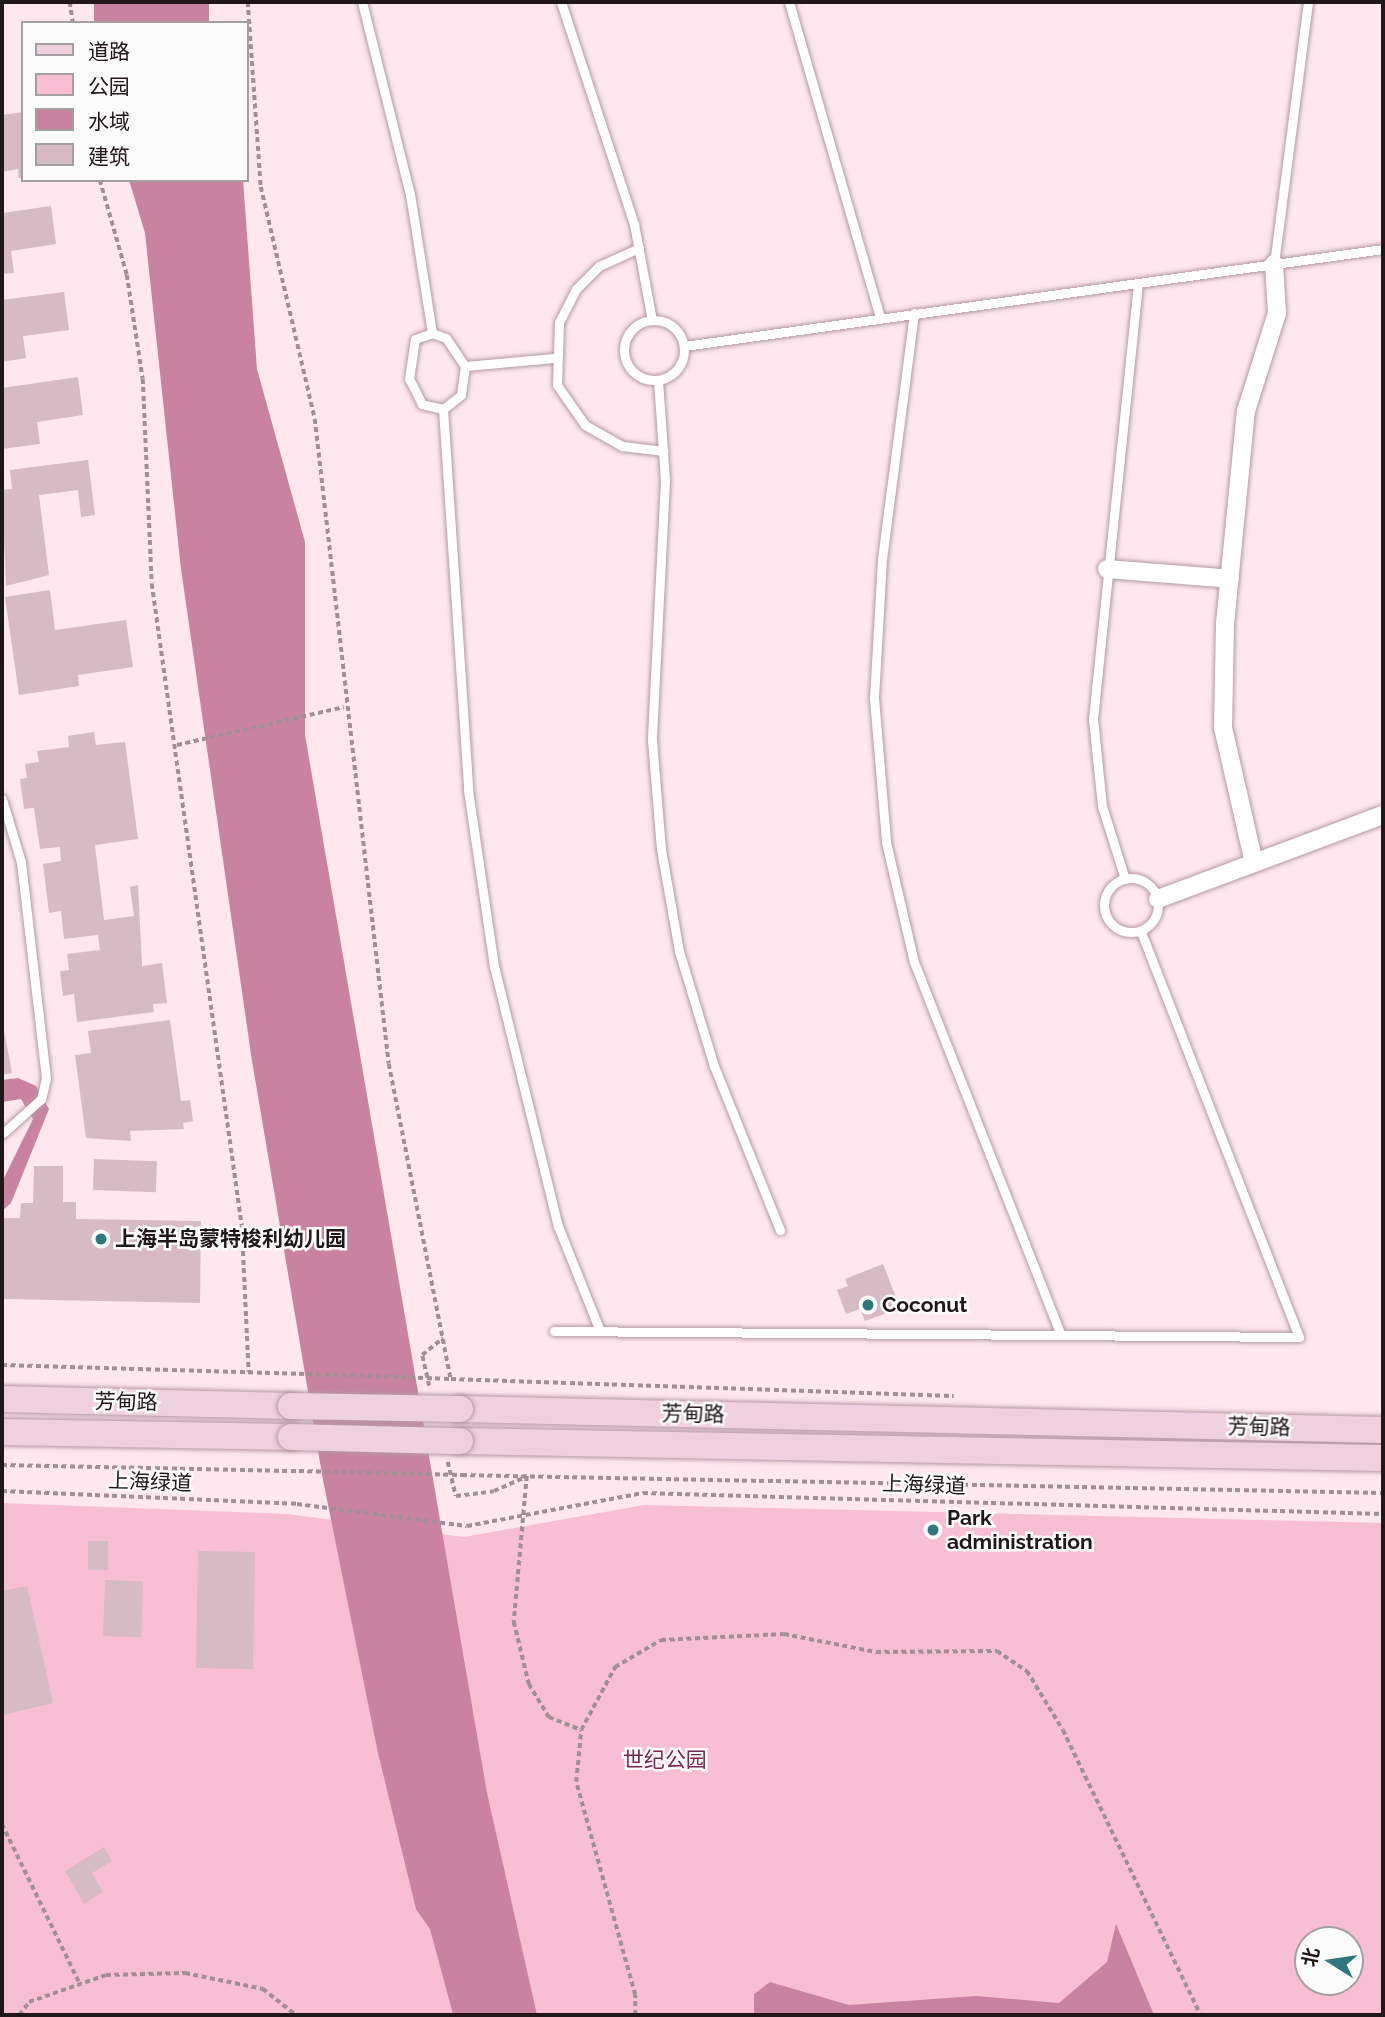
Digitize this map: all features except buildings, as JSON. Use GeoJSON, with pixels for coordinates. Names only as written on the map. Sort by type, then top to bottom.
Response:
{"type":"FeatureCollection","features":[{"type":"Feature","properties":{"kind":"main road","name":"芳甸路"},"geometry":{"type":"LineString","coordinates":[[2,1399],[1383,1430]]}},
{"type":"Feature","properties":{"kind":"main road","name":"芳甸路"},"geometry":{"type":"LineString","coordinates":[[2,1432],[1383,1458]]}},
{"type":"Feature","properties":{"kind":"street"},"geometry":{"type":"LineString","coordinates":[[1254,863],[1223,728],[1230,579],[1246,411],[1276,313],[1274,264]]}},
{"type":"Feature","properties":{"kind":"street"},"geometry":{"type":"LineString","coordinates":[[1107,569],[1230,579]]}},
{"type":"Feature","properties":{"kind":"street"},"geometry":{"type":"LineString","coordinates":[[1158,899],[1383,815]]}},
{"type":"Feature","properties":{"kind":"lane"},"geometry":{"type":"LineString","coordinates":[[362,2],[410,194],[432,333]]}},
{"type":"Feature","properties":{"kind":"lane"},"geometry":{"type":"LineString","coordinates":[[561,2],[639,248],[652,320]]}},
{"type":"Feature","properties":{"kind":"lane"},"geometry":{"type":"LineString","coordinates":[[789,2],[880,318]]}},
{"type":"Feature","properties":{"kind":"lane"},"geometry":{"type":"LineString","coordinates":[[1274,264],[1308,2]]}},
{"type":"Feature","properties":{"kind":"lane"},"geometry":{"type":"LineString","coordinates":[[639,248],[598,266],[576,289],[559,322],[555,358],[557,385],[585,425],[622,446],[664,451]]}},
{"type":"Feature","properties":{"kind":"lane"},"geometry":{"type":"LineString","coordinates":[[684,346],[1383,249]]}},
{"type":"Feature","properties":{"kind":"lane"},"geometry":{"type":"LineString","coordinates":[[1125,879],[1102,806],[1093,719],[1138,283]]}},
{"type":"Feature","properties":{"kind":"lane"},"geometry":{"type":"LineString","coordinates":[[914,313],[880,600],[874,698],[886,842],[914,962],[1061,1335]]}},
{"type":"Feature","properties":{"kind":"lane"},"geometry":{"type":"LineString","coordinates":[[652,320],[673,326],[684,346],[680,366],[658,380],[641,377],[624,353],[633,328],[652,320]]}},
{"type":"Feature","properties":{"kind":"lane"},"geometry":{"type":"LineString","coordinates":[[432,333],[446,338],[465,366],[461,395],[443,409],[422,404],[409,379],[415,339],[432,333]]}},
{"type":"Feature","properties":{"kind":"lane"},"geometry":{"type":"LineString","coordinates":[[465,366],[555,358]]}},
{"type":"Feature","properties":{"kind":"lane"},"geometry":{"type":"LineString","coordinates":[[658,380],[664,451],[652,740],[661,849],[679,951],[710,1053],[780,1230]]}},
{"type":"Feature","properties":{"kind":"lane"},"geometry":{"type":"LineString","coordinates":[[443,409],[468,790],[494,966],[558,1226],[600,1331]]}},
{"type":"Feature","properties":{"kind":"lane"},"geometry":{"type":"LineString","coordinates":[[2,799],[21,862],[46,1078],[41,1099],[26,1117],[2,1134]]}},
{"type":"Feature","properties":{"kind":"lane"},"geometry":{"type":"LineString","coordinates":[[1125,879],[1146,882],[1158,899],[1155,920],[1141,931],[1117,929],[1105,912],[1108,891],[1125,879]]}},
{"type":"Feature","properties":{"kind":"lane"},"geometry":{"type":"LineString","coordinates":[[554,1331],[1299,1337],[1141,931]]}},
{"type":"Feature","properties":{"kind":"path"},"geometry":{"type":"LineString","coordinates":[[71,2],[73,21]]}},
{"type":"Feature","properties":{"kind":"path"},"geometry":{"type":"LineString","coordinates":[[248,2],[261,187],[315,419],[344,707],[389,1064],[451,1379]]}},
{"type":"Feature","properties":{"kind":"path"},"geometry":{"type":"LineString","coordinates":[[101,182],[127,275],[143,379],[152,584],[177,745],[242,1226],[249,1372]]}},
{"type":"Feature","properties":{"kind":"path"},"geometry":{"type":"LineString","coordinates":[[177,745],[344,707]]}},
{"type":"Feature","properties":{"kind":"path"},"geometry":{"type":"LineString","coordinates":[[2,1365],[966,1396]]}},
{"type":"Feature","properties":{"kind":"path"},"geometry":{"type":"LineString","coordinates":[[2,1465],[1383,1493]]}},
{"type":"Feature","properties":{"kind":"path"},"geometry":{"type":"LineString","coordinates":[[527,1476],[514,1622],[529,1684],[549,1717],[581,1730]]}},
{"type":"Feature","properties":{"kind":"path","name":"上海绿道"},"geometry":{"type":"LineString","coordinates":[[2,1491],[297,1504],[467,1525],[643,1493],[1383,1514]]}},
{"type":"Feature","properties":{"kind":"path"},"geometry":{"type":"LineString","coordinates":[[635,2015],[635,1994],[576,1782],[581,1730],[615,1667],[661,1640],[784,1634],[876,1653],[997,1651],[1027,1671],[1063,1730],[1201,2015]]}},
{"type":"Feature","properties":{"kind":"path"},"geometry":{"type":"LineString","coordinates":[[2,1824],[80,1984]]}},
{"type":"Feature","properties":{"kind":"path"},"geometry":{"type":"LineString","coordinates":[[19,2015],[29,2002],[106,1975],[185,1973],[263,1989],[296,2015]]}},
{"type":"Feature","properties":{"kind":"green space","name":"世纪公园"},"geometry":{"type":"Polygon","coordinates":[[[2,1503],[287,1514],[464,1537],[644,1505],[1383,1523],[1383,2015],[2,2015],[2,1503]]]}},
{"type":"Feature","properties":{"kind":"water"},"geometry":{"type":"Polygon","coordinates":[[[94,2],[209,2],[209,21],[94,21],[94,2]]]}},
{"type":"Feature","properties":{"kind":"water"},"geometry":{"type":"Polygon","coordinates":[[[130,182],[243,182],[257,369],[305,542],[305,735],[487,1793],[537,2015],[453,2014],[430,1929],[416,1909],[378,1753],[323,1480],[252,1061],[181,569],[145,233],[130,182]]]}},
{"type":"Feature","properties":{"kind":"water"},"geometry":{"type":"Polygon","coordinates":[[[18,1078],[36,1086],[49,1109],[11,1203],[2,1211],[2,1182],[33,1119],[21,1099],[2,1102],[2,1080],[18,1078]]]}},
{"type":"Feature","properties":{"kind":"water"},"geometry":{"type":"Polygon","coordinates":[[[1116,1924],[1154,2015],[754,2015],[754,1994],[770,1982],[849,2005],[976,1996],[1059,2003],[1107,1962],[1116,1924]]]}},
{"type":"Feature","properties":{"kind":"place","name":"上海半岛蒙特梭利幼儿园"},"geometry":{"type":"Point","coordinates":[101,1239]}},
{"type":"Feature","properties":{"kind":"place","name":"Coconut"},"geometry":{"type":"Point","coordinates":[868,1305]}},
{"type":"Feature","properties":{"kind":"place","name":"Park administration"},"geometry":{"type":"Point","coordinates":[933,1530]}}]}
